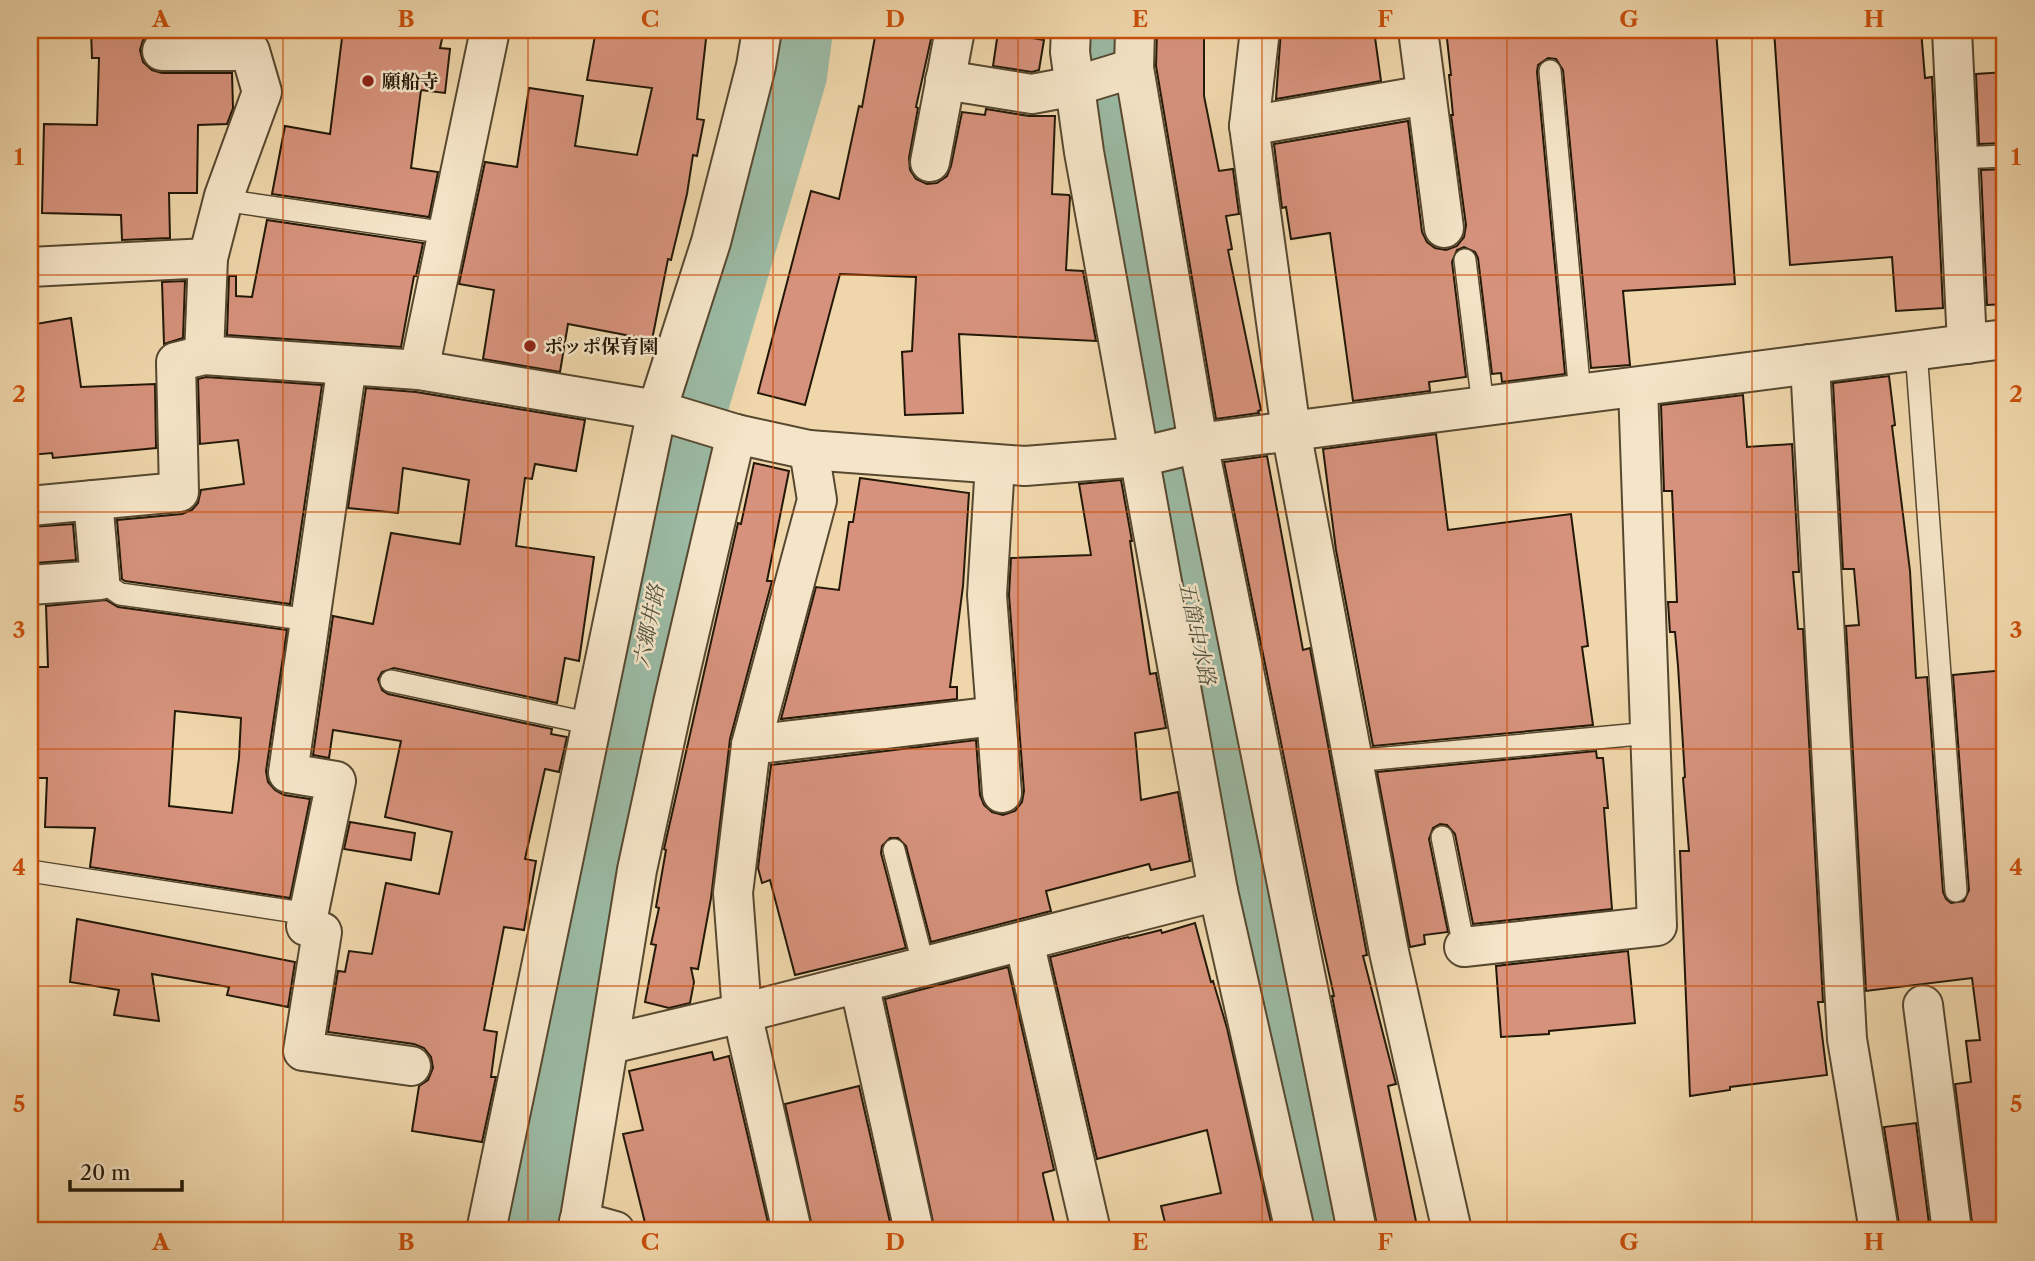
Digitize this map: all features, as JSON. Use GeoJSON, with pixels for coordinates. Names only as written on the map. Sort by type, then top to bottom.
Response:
{"type":"FeatureCollection","features":[{"type":"Feature","properties":{"kind":"street"},"geometry":{"type":"LineString","coordinates":[[419,370],[489,30]]}},
{"type":"Feature","properties":{"kind":"street"},"geometry":{"type":"LineString","coordinates":[[486,1231],[592,724],[665,413],[756,66],[762,30]]}},
{"type":"Feature","properties":{"kind":"street"},"geometry":{"type":"LineString","coordinates":[[930,162],[955,30]]}},
{"type":"Feature","properties":{"kind":"street"},"geometry":{"type":"LineString","coordinates":[[1071,30],[1070,52],[1084,152],[1218,891],[1295,1231]]}},
{"type":"Feature","properties":{"kind":"street"},"geometry":{"type":"LineString","coordinates":[[1135,30],[1134,68],[1198,443],[1357,1231]]}},
{"type":"Feature","properties":{"kind":"street"},"geometry":{"type":"LineString","coordinates":[[1260,30],[1249,126],[1292,431],[1390,952],[1452,1231]]}},
{"type":"Feature","properties":{"kind":"street"},"geometry":{"type":"LineString","coordinates":[[1418,30],[1444,228]]}},
{"type":"Feature","properties":{"kind":"street"},"geometry":{"type":"LineString","coordinates":[[1952,30],[1967,344]]}},
{"type":"Feature","properties":{"kind":"street"},"geometry":{"type":"LineString","coordinates":[[162,51],[250,51],[262,92],[223,200],[208,258],[204,355]]}},
{"type":"Feature","properties":{"kind":"street"},"geometry":{"type":"LineString","coordinates":[[945,80],[1032,94],[1075,86],[1134,68]]}},
{"type":"Feature","properties":{"kind":"street"},"geometry":{"type":"LineString","coordinates":[[1249,126],[1426,95]]}},
{"type":"Feature","properties":{"kind":"street"},"geometry":{"type":"LineString","coordinates":[[30,267],[208,258]]}},
{"type":"Feature","properties":{"kind":"street"},"geometry":{"type":"LineString","coordinates":[[30,506],[179,492],[176,362],[204,355],[419,370],[665,413],[736,434],[809,450],[1025,466],[1140,457],[1198,443],[2005,339]]}},
{"type":"Feature","properties":{"kind":"street"},"geometry":{"type":"LineString","coordinates":[[1810,364],[1847,1039],[1879,1231]]}},
{"type":"Feature","properties":{"kind":"street"},"geometry":{"type":"LineString","coordinates":[[347,365],[288,773],[336,781],[306,926],[322,932],[303,1051],[411,1066]]}},
{"type":"Feature","properties":{"kind":"street"},"geometry":{"type":"LineString","coordinates":[[1464,947],[1657,926],[1638,387]]}},
{"type":"Feature","properties":{"kind":"street"},"geometry":{"type":"LineString","coordinates":[[615,1231],[578,1226],[637,870],[736,434]]}},
{"type":"Feature","properties":{"kind":"street"},"geometry":{"type":"LineString","coordinates":[[792,1231],[742,1013],[733,893],[751,745],[817,500],[809,450]]}},
{"type":"Feature","properties":{"kind":"street"},"geometry":{"type":"LineString","coordinates":[[995,464],[987,595],[1002,793]]}},
{"type":"Feature","properties":{"kind":"street"},"geometry":{"type":"LineString","coordinates":[[30,585],[100,580],[93,500]]}},
{"type":"Feature","properties":{"kind":"street"},"geometry":{"type":"LineString","coordinates":[[751,745],[996,716]]}},
{"type":"Feature","properties":{"kind":"street"},"geometry":{"type":"LineString","coordinates":[[610,1044],[742,1013],[1218,891]]}},
{"type":"Feature","properties":{"kind":"street"},"geometry":{"type":"LineString","coordinates":[[1024,941],[1091,1231]]}},
{"type":"Feature","properties":{"kind":"street"},"geometry":{"type":"LineString","coordinates":[[859,983],[914,1231]]}},
{"type":"Feature","properties":{"kind":"street"},"geometry":{"type":"LineString","coordinates":[[1923,1004],[1952,1231]]}},
{"type":"Feature","properties":{"kind":"lane"},"geometry":{"type":"LineString","coordinates":[[1550,71],[1580,394]]}},
{"type":"Feature","properties":{"kind":"lane"},"geometry":{"type":"LineString","coordinates":[[1959,158],[2005,156]]}},
{"type":"Feature","properties":{"kind":"lane"},"geometry":{"type":"LineString","coordinates":[[223,200],[447,233]]}},
{"type":"Feature","properties":{"kind":"lane"},"geometry":{"type":"LineString","coordinates":[[1465,260],[1483,406]]}},
{"type":"Feature","properties":{"kind":"lane"},"geometry":{"type":"LineString","coordinates":[[1916,350],[1956,891]]}},
{"type":"Feature","properties":{"kind":"lane"},"geometry":{"type":"LineString","coordinates":[[100,580],[120,594],[310,620]]}},
{"type":"Feature","properties":{"kind":"lane"},"geometry":{"type":"LineString","coordinates":[[391,681],[592,724]]}},
{"type":"Feature","properties":{"kind":"lane"},"geometry":{"type":"LineString","coordinates":[[1353,761],[1650,733]]}},
{"type":"Feature","properties":{"kind":"lane"},"geometry":{"type":"LineString","coordinates":[[1442,838],[1464,947]]}},
{"type":"Feature","properties":{"kind":"lane"},"geometry":{"type":"LineString","coordinates":[[894,850],[924,967]]}},
{"type":"Feature","properties":{"kind":"lane"},"geometry":{"type":"LineString","coordinates":[[30,871],[309,914]]}},
{"type":"Feature","properties":{"kind":"building"},"geometry":{"type":"Polygon","coordinates":[[[91,30],[159,30],[151,32],[143,40],[140,50],[143,62],[152,70],[162,73],[232,73],[233,108],[227,124],[198,125],[197,193],[169,193],[170,238],[122,240],[121,215],[42,213],[44,124],[97,125],[99,58],[92,58],[91,30]]]}},
{"type":"Feature","properties":{"kind":"building"},"geometry":{"type":"Polygon","coordinates":[[[343,30],[444,30],[440,48],[450,49],[445,93],[421,90],[411,168],[438,172],[429,217],[272,194],[285,126],[330,134],[343,30]]]}},
{"type":"Feature","properties":{"kind":"building"},"geometry":{"type":"Polygon","coordinates":[[[596,30],[707,30],[697,119],[704,120],[697,156],[693,155],[687,194],[671,260],[668,259],[652,340],[568,324],[560,372],[483,359],[494,290],[459,284],[485,162],[517,167],[529,88],[583,96],[575,146],[637,155],[652,88],[587,80],[596,30]]]}},
{"type":"Feature","properties":{"kind":"building"},"geometry":{"type":"Polygon","coordinates":[[[879,30],[933,30],[916,107],[918,108],[909,158],[910,170],[916,179],[927,184],[937,183],[947,176],[962,112],[985,115],[986,109],[1029,116],[1055,116],[1052,194],[1070,197],[1066,270],[1083,271],[1096,341],[959,334],[963,413],[905,415],[902,352],[912,351],[916,277],[840,274],[805,405],[758,393],[811,191],[839,199],[859,106],[862,107],[875,37],[879,30]]]}},
{"type":"Feature","properties":{"kind":"building"},"geometry":{"type":"Polygon","coordinates":[[[1157,30],[1204,30],[1204,96],[1219,171],[1233,169],[1239,214],[1226,216],[1232,249],[1228,250],[1261,410],[1259,413],[1216,419],[1156,66],[1157,30]]]}},
{"type":"Feature","properties":{"kind":"building"},"geometry":{"type":"Polygon","coordinates":[[[1281,30],[1374,30],[1381,81],[1276,99],[1281,30]]]}},
{"type":"Feature","properties":{"kind":"building"},"geometry":{"type":"Polygon","coordinates":[[[1446,30],[1716,30],[1735,284],[1623,291],[1630,365],[1591,368],[1563,70],[1556,59],[1548,58],[1538,65],[1537,72],[1565,374],[1502,382],[1501,373],[1492,374],[1478,258],[1475,252],[1464,247],[1457,250],[1452,262],[1466,377],[1429,382],[1430,391],[1353,401],[1330,233],[1291,239],[1286,207],[1282,208],[1274,144],[1408,121],[1422,232],[1427,242],[1435,248],[1446,250],[1457,246],[1464,237],[1466,225],[1451,115],[1451,75],[1446,30]]]}},
{"type":"Feature","properties":{"kind":"building"},"geometry":{"type":"Polygon","coordinates":[[[1774,30],[1921,30],[1925,78],[1932,77],[1943,308],[1896,311],[1892,257],[1790,265],[1774,30]]]}},
{"type":"Feature","properties":{"kind":"building"},"geometry":{"type":"Polygon","coordinates":[[[998,32],[1044,40],[1039,70],[1032,72],[993,66],[998,32]]]}},
{"type":"Feature","properties":{"kind":"building"},"geometry":{"type":"Polygon","coordinates":[[[2005,72],[2005,143],[1979,144],[1976,74],[2005,72]]]}},
{"type":"Feature","properties":{"kind":"building"},"geometry":{"type":"Polygon","coordinates":[[[2005,169],[2005,304],[1987,305],[1981,170],[2005,169]]]}},
{"type":"Feature","properties":{"kind":"building"},"geometry":{"type":"Polygon","coordinates":[[[267,220],[423,243],[401,347],[227,335],[229,276],[236,276],[236,296],[252,297],[267,220]]]}},
{"type":"Feature","properties":{"kind":"building"},"geometry":{"type":"Polygon","coordinates":[[[185,281],[183,338],[164,344],[162,282],[185,281]]]}},
{"type":"Feature","properties":{"kind":"building"},"geometry":{"type":"Polygon","coordinates":[[[71,318],[81,387],[155,384],[156,448],[53,458],[52,453],[30,455],[30,325],[71,318]]]}},
{"type":"Feature","properties":{"kind":"building"},"geometry":{"type":"Polygon","coordinates":[[[1889,376],[1895,425],[1892,426],[1910,571],[1916,678],[1927,677],[1943,892],[1951,903],[1964,901],[1969,890],[1953,675],[2005,670],[2005,1231],[1973,1231],[1955,1084],[1971,1082],[1966,1041],[1980,1040],[1972,978],[1866,991],[1846,626],[1859,625],[1854,569],[1843,569],[1833,383],[1889,376]]]}},
{"type":"Feature","properties":{"kind":"building"},"geometry":{"type":"Polygon","coordinates":[[[206,377],[322,385],[290,604],[122,579],[117,520],[182,514],[192,510],[198,503],[201,490],[244,484],[238,440],[200,444],[198,379],[206,377]]]}},
{"type":"Feature","properties":{"kind":"building"},"geometry":{"type":"Polygon","coordinates":[[[366,388],[416,392],[585,420],[576,471],[535,464],[532,479],[525,478],[516,546],[594,557],[579,661],[565,658],[557,703],[394,668],[382,672],[378,679],[382,690],[388,694],[552,729],[551,734],[567,737],[559,772],[545,769],[525,859],[536,861],[524,930],[504,927],[484,1030],[497,1032],[491,1077],[496,1077],[482,1142],[412,1131],[419,1086],[428,1080],[433,1068],[431,1057],[424,1048],[414,1044],[328,1032],[338,971],[345,972],[349,951],[372,954],[386,883],[439,894],[452,832],[385,817],[401,741],[333,730],[329,758],[313,755],[333,616],[373,624],[391,533],[460,544],[469,480],[403,468],[398,513],[348,508],[366,388]]]}},
{"type":"Feature","properties":{"kind":"building"},"geometry":{"type":"Polygon","coordinates":[[[1743,395],[1747,447],[1792,444],[1799,572],[1793,572],[1798,629],[1803,629],[1823,1002],[1818,1002],[1827,1075],[1730,1087],[1730,1090],[1690,1096],[1680,851],[1689,851],[1678,666],[1675,632],[1670,632],[1668,602],[1677,602],[1672,491],[1664,491],[1661,405],[1743,395]]]}},
{"type":"Feature","properties":{"kind":"building"},"geometry":{"type":"Polygon","coordinates":[[[1436,434],[1448,530],[1571,514],[1588,646],[1582,647],[1593,725],[1373,746],[1336,550],[1323,449],[1436,434]]]}},
{"type":"Feature","properties":{"kind":"building"},"geometry":{"type":"Polygon","coordinates":[[[1267,456],[1303,650],[1310,648],[1367,955],[1363,956],[1396,1084],[1388,1086],[1418,1231],[1378,1231],[1334,996],[1224,462],[1267,456]]]}},
{"type":"Feature","properties":{"kind":"building"},"geometry":{"type":"Polygon","coordinates":[[[754,463],[789,471],[767,581],[772,581],[730,739],[711,898],[698,969],[691,968],[694,982],[690,1003],[669,1008],[645,1002],[656,945],[651,944],[659,908],[656,907],[666,850],[664,849],[754,463]]]}},
{"type":"Feature","properties":{"kind":"building"},"geometry":{"type":"Polygon","coordinates":[[[860,478],[969,493],[963,586],[950,687],[957,687],[957,699],[781,719],[816,587],[839,590],[849,522],[853,522],[860,478]]]}},
{"type":"Feature","properties":{"kind":"building"},"geometry":{"type":"Polygon","coordinates":[[[1121,480],[1150,674],[1156,673],[1166,728],[1135,733],[1141,800],[1178,792],[1190,861],[1151,870],[1149,864],[1046,891],[1051,911],[931,942],[906,846],[898,838],[890,838],[882,846],[881,853],[906,948],[795,975],[770,880],[762,883],[758,868],[771,765],[976,740],[980,795],[984,805],[992,812],[1003,815],[1015,811],[1022,802],[1024,791],[1009,595],[1011,558],[1091,555],[1079,484],[1121,480]]]}},
{"type":"Feature","properties":{"kind":"building"},"geometry":{"type":"Polygon","coordinates":[[[73,524],[76,560],[35,563],[30,527],[73,524]]]}},
{"type":"Feature","properties":{"kind":"building"},"geometry":{"type":"Polygon","coordinates":[[[106,600],[118,607],[287,630],[266,771],[268,782],[275,790],[284,795],[310,799],[290,898],[90,867],[95,828],[45,827],[47,778],[33,778],[32,740],[36,667],[48,667],[46,606],[106,600]],[[175,711],[169,806],[232,813],[241,718],[175,711]]]}},
{"type":"Feature","properties":{"kind":"building"},"geometry":{"type":"Polygon","coordinates":[[[1596,751],[1597,758],[1603,758],[1612,909],[1473,924],[1455,834],[1447,825],[1440,824],[1433,828],[1429,839],[1448,932],[1424,935],[1425,944],[1410,947],[1377,772],[1596,751]]]}},
{"type":"Feature","properties":{"kind":"building"},"geometry":{"type":"Polygon","coordinates":[[[350,822],[415,833],[411,860],[344,849],[350,822]]]}},
{"type":"Feature","properties":{"kind":"building"},"geometry":{"type":"Polygon","coordinates":[[[77,919],[295,962],[288,1007],[227,995],[229,987],[152,974],[159,1021],[114,1015],[119,990],[70,982],[77,919]]]}},
{"type":"Feature","properties":{"kind":"building"},"geometry":{"type":"Polygon","coordinates":[[[1195,923],[1227,1028],[1273,1231],[1167,1231],[1161,1206],[1221,1193],[1207,1130],[1097,1159],[1050,957],[1128,937],[1161,930],[1162,933],[1195,923]]]}},
{"type":"Feature","properties":{"kind":"building"},"geometry":{"type":"Polygon","coordinates":[[[1628,951],[1635,1023],[1501,1037],[1496,966],[1628,951]]]}},
{"type":"Feature","properties":{"kind":"building"},"geometry":{"type":"Polygon","coordinates":[[[1008,967],[1054,1170],[1043,1175],[1056,1231],[935,1231],[885,999],[1008,967]]]}},
{"type":"Feature","properties":{"kind":"building"},"geometry":{"type":"Polygon","coordinates":[[[712,1052],[714,1060],[729,1056],[770,1231],[647,1231],[623,1134],[643,1130],[629,1071],[712,1052]]]}},
{"type":"Feature","properties":{"kind":"building"},"geometry":{"type":"Polygon","coordinates":[[[859,1086],[892,1231],[813,1231],[785,1104],[859,1086]]]}},
{"type":"Feature","properties":{"kind":"building"},"geometry":{"type":"Polygon","coordinates":[[[1916,1123],[1930,1231],[1900,1231],[1884,1127],[1916,1123]]]}},
{"type":"Feature","properties":{"kind":"waterway","name":"六郷井路"},"geometry":{"type":"LineString","coordinates":[[531,1231],[689,423],[793,75],[799,30]]}},
{"type":"Feature","properties":{"kind":"waterway","name":"五箇中水路"},"geometry":{"type":"LineString","coordinates":[[1105,30],[1101,59],[1102,98],[1117,212],[1156,443],[1325,1231]]}},
{"type":"Feature","properties":{"kind":"place","name":"願船寺"},"geometry":{"type":"Point","coordinates":[368,81]}},
{"type":"Feature","properties":{"kind":"place","name":"ポッポ保育園"},"geometry":{"type":"Point","coordinates":[530,346]}}]}
